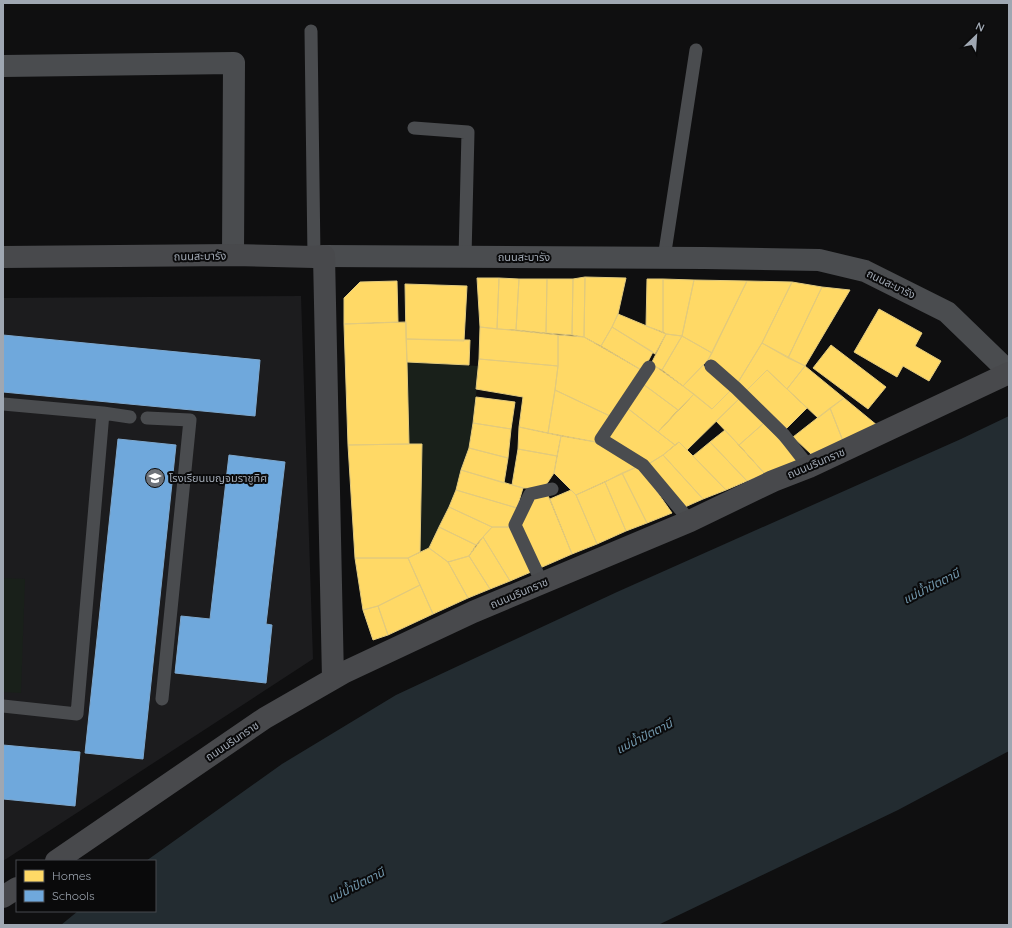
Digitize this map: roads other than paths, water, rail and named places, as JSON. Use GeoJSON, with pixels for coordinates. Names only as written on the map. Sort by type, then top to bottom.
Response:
{"type":"FeatureCollection","features":[{"type":"Feature","properties":{"kind":"street"},"geometry":{"type":"LineString","coordinates":[[3,66],[234,63],[233,255]]}},
{"type":"Feature","properties":{"kind":"street","name":"ถนนสะบารัง"},"geometry":{"type":"LineString","coordinates":[[3,257],[233,255],[819,260],[865,271],[947,312],[1009,373]]}},
{"type":"Feature","properties":{"kind":"street"},"geometry":{"type":"LineString","coordinates":[[319,256],[333,679]]}},
{"type":"Feature","properties":{"kind":"street","name":"ถนนนรินทราช"},"geometry":{"type":"LineString","coordinates":[[57,860],[266,718],[345,672],[473,612],[690,521],[773,481],[809,467],[1009,373]]}},
{"type":"Feature","properties":{"kind":"street"},"geometry":{"type":"LineString","coordinates":[[3,897],[16,889]]}},
{"type":"Feature","properties":{"kind":"lane"},"geometry":{"type":"LineString","coordinates":[[311,31],[319,256]]}},
{"type":"Feature","properties":{"kind":"lane"},"geometry":{"type":"LineString","coordinates":[[664,258],[696,50]]}},
{"type":"Feature","properties":{"kind":"lane"},"geometry":{"type":"LineString","coordinates":[[414,128],[468,132],[465,257]]}},
{"type":"Feature","properties":{"kind":"lane"},"geometry":{"type":"LineString","coordinates":[[711,366],[784,435],[809,467]]}},
{"type":"Feature","properties":{"kind":"lane"},"geometry":{"type":"LineString","coordinates":[[648,367],[601,439],[643,465],[690,521]]}},
{"type":"Feature","properties":{"kind":"lane"},"geometry":{"type":"LineString","coordinates":[[3,404],[130,417]]}},
{"type":"Feature","properties":{"kind":"lane"},"geometry":{"type":"LineString","coordinates":[[3,706],[77,714],[103,414]]}},
{"type":"Feature","properties":{"kind":"lane"},"geometry":{"type":"LineString","coordinates":[[147,418],[190,420],[162,699]]}},
{"type":"Feature","properties":{"kind":"lane"},"geometry":{"type":"LineString","coordinates":[[542,583],[515,525],[530,494],[552,489]]}},
{"type":"Feature","properties":{"kind":"water","name":"แม่น้ำปัตตานี"},"geometry":{"type":"Polygon","coordinates":[[[1009,416],[1009,751],[898,810],[658,925],[61,925],[77,912],[156,912],[156,860],[147,860],[282,764],[396,695],[617,592],[961,439],[1009,416]]]}},
{"type":"Feature","properties":{"kind":"place","name":"โรงเรียนเบญจมราชูทิศ"},"geometry":{"type":"Point","coordinates":[155,478]}}]}
